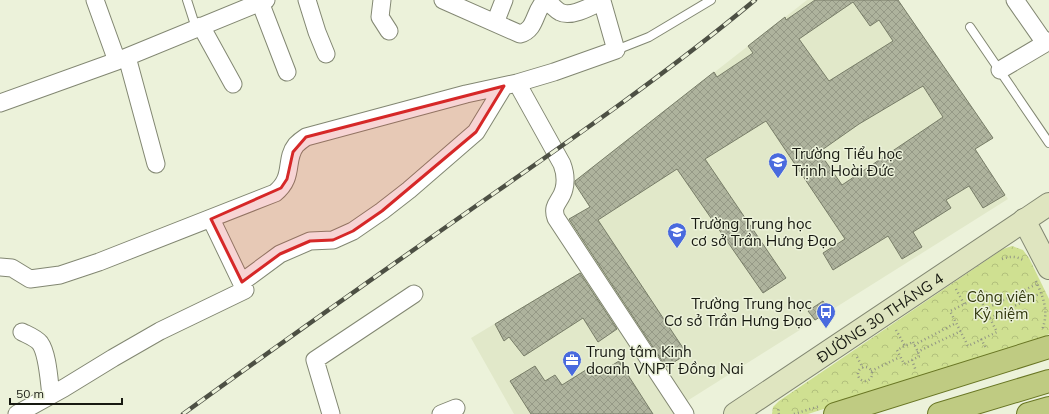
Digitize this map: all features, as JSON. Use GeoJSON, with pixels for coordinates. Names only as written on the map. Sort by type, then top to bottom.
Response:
{"type":"FeatureCollection","features":[{"type":"Feature","properties":{"kind":"main road","name":"ĐƯỜNG 30 THÁNG 4"},"geometry":{"type":"LineString","coordinates":[[735,414],[1049,204]]}},
{"type":"Feature","properties":{"kind":"main road"},"geometry":{"type":"LineString","coordinates":[[1024,220],[1040,276]]}},
{"type":"Feature","properties":{"kind":"main road"},"geometry":{"type":"LineString","coordinates":[[829,410],[1044,339]]}},
{"type":"Feature","properties":{"kind":"main road"},"geometry":{"type":"LineString","coordinates":[[939,414],[1049,381]]}},
{"type":"Feature","properties":{"kind":"main road"},"geometry":{"type":"LineString","coordinates":[[1028,414],[1049,408]]}},
{"type":"Feature","properties":{"kind":"street"},"geometry":{"type":"LineString","coordinates":[[95,0],[122,59],[156,164]]}},
{"type":"Feature","properties":{"kind":"street"},"geometry":{"type":"LineString","coordinates":[[307,0],[326,54]]}},
{"type":"Feature","properties":{"kind":"street"},"geometry":{"type":"LineString","coordinates":[[382,0],[380,17],[389,30]]}},
{"type":"Feature","properties":{"kind":"street"},"geometry":{"type":"LineString","coordinates":[[0,267],[12,268],[30,280],[60,274],[99,262],[268,196],[281,188],[287,179],[292,152],[306,137],[554,72],[616,50],[603,1],[571,14],[560,12],[547,2],[544,2],[532,26],[526,32],[520,34],[443,0]]}},
{"type":"Feature","properties":{"kind":"street"},"geometry":{"type":"LineString","coordinates":[[495,23],[504,0]]}},
{"type":"Feature","properties":{"kind":"street"},"geometry":{"type":"LineString","coordinates":[[1000,70],[1047,42],[1015,0]]}},
{"type":"Feature","properties":{"kind":"street"},"geometry":{"type":"LineString","coordinates":[[0,103],[122,59],[263,1],[287,72]]}},
{"type":"Feature","properties":{"kind":"street"},"geometry":{"type":"LineString","coordinates":[[199,27],[233,84]]}},
{"type":"Feature","properties":{"kind":"street"},"geometry":{"type":"LineString","coordinates":[[242,282],[280,254],[310,241],[333,240],[353,231],[388,207],[476,132],[510,84]]}},
{"type":"Feature","properties":{"kind":"street"},"geometry":{"type":"LineString","coordinates":[[510,84],[562,164],[565,171],[564,190],[554,207],[556,218],[685,414]]}},
{"type":"Feature","properties":{"kind":"street"},"geometry":{"type":"LineString","coordinates":[[18,414],[160,331],[245,290],[211,219]]}},
{"type":"Feature","properties":{"kind":"street"},"geometry":{"type":"LineString","coordinates":[[331,414],[315,360],[414,294]]}},
{"type":"Feature","properties":{"kind":"street"},"geometry":{"type":"LineString","coordinates":[[22,332],[37,340],[42,348],[45,356],[51,395]]}},
{"type":"Feature","properties":{"kind":"lane"},"geometry":{"type":"LineString","coordinates":[[187,0],[199,27]]}},
{"type":"Feature","properties":{"kind":"lane"},"geometry":{"type":"LineString","coordinates":[[616,50],[649,37],[711,0]]}},
{"type":"Feature","properties":{"kind":"lane"},"geometry":{"type":"LineString","coordinates":[[970,27],[1049,143]]}},
{"type":"Feature","properties":{"kind":"path"},"geometry":{"type":"LineString","coordinates":[[996,262],[1008,257],[1013,257],[1027,263]]}},
{"type":"Feature","properties":{"kind":"path"},"geometry":{"type":"LineString","coordinates":[[985,308],[1040,276],[1041,293],[1047,306],[1048,315],[1044,339]]}},
{"type":"Feature","properties":{"kind":"path"},"geometry":{"type":"LineString","coordinates":[[950,293],[962,285]]}},
{"type":"Feature","properties":{"kind":"path"},"geometry":{"type":"LineString","coordinates":[[956,289],[964,304]]}},
{"type":"Feature","properties":{"kind":"path"},"geometry":{"type":"LineString","coordinates":[[990,318],[1041,293]]}},
{"type":"Feature","properties":{"kind":"path"},"geometry":{"type":"LineString","coordinates":[[979,296],[997,332],[968,346],[950,311],[964,304],[979,296]]}},
{"type":"Feature","properties":{"kind":"path"},"geometry":{"type":"LineString","coordinates":[[914,345],[956,323]]}},
{"type":"Feature","properties":{"kind":"path"},"geometry":{"type":"LineString","coordinates":[[891,333],[896,330],[905,346]]}},
{"type":"Feature","properties":{"kind":"path"},"geometry":{"type":"LineString","coordinates":[[917,352],[961,331]]}},
{"type":"Feature","properties":{"kind":"path"},"geometry":{"type":"LineString","coordinates":[[982,339],[987,351]]}},
{"type":"Feature","properties":{"kind":"path"},"geometry":{"type":"LineString","coordinates":[[913,342],[920,356],[904,364],[897,350],[905,346],[913,342]]}},
{"type":"Feature","properties":{"kind":"path"},"geometry":{"type":"LineString","coordinates":[[850,361],[862,353]]}},
{"type":"Feature","properties":{"kind":"path"},"geometry":{"type":"LineString","coordinates":[[857,357],[863,368]]}},
{"type":"Feature","properties":{"kind":"path"},"geometry":{"type":"LineString","coordinates":[[872,371],[900,357]]}},
{"type":"Feature","properties":{"kind":"path"},"geometry":{"type":"LineString","coordinates":[[912,360],[918,374]]}},
{"type":"Feature","properties":{"kind":"path"},"geometry":{"type":"LineString","coordinates":[[863,368],[867,367],[872,371]]}},
{"type":"Feature","properties":{"kind":"path"},"geometry":{"type":"LineString","coordinates":[[863,368],[860,370],[859,374],[860,377],[865,380],[869,380],[872,371]]}},
{"type":"Feature","properties":{"kind":"path"},"geometry":{"type":"LineString","coordinates":[[779,414],[778,411],[781,406]]}},
{"type":"Feature","properties":{"kind":"path"},"geometry":{"type":"LineString","coordinates":[[794,414],[829,410]]}},
{"type":"Feature","properties":{"kind":"highlighted area"},"geometry":{"type":"Polygon","coordinates":[[[504,86],[476,132],[382,211],[353,231],[333,240],[310,241],[280,254],[242,282],[211,219],[281,188],[287,179],[293,152],[306,137],[504,86]]]}},
{"type":"Feature","properties":{"kind":"shaded area"},"geometry":{"type":"Polygon","coordinates":[[[807,0],[898,0],[993,138],[975,150],[1008,199],[687,401],[568,220],[590,207],[574,182],[807,0]]]}},
{"type":"Feature","properties":{"kind":"shaded area","name":"Trung tâm Kinh doanh VNPT Đồng Nai"},"geometry":{"type":"Polygon","coordinates":[[[581,272],[625,340],[677,414],[514,414],[471,338],[581,272]]]}},
{"type":"Feature","properties":{"kind":"green space","name":"Công viên Kỷ niệm"},"geometry":{"type":"Polygon","coordinates":[[[1012,246],[1023,250],[1029,258],[1049,299],[1049,334],[1041,339],[808,414],[772,414],[773,407],[779,401],[1003,249],[1012,246]]]}},
{"type":"Feature","properties":{"kind":"building"},"geometry":{"type":"Polygon","coordinates":[[[815,0],[898,0],[993,138],[975,149],[1005,195],[983,208],[969,186],[946,200],[951,208],[913,232],[922,247],[902,259],[888,236],[833,270],[823,253],[845,239],[766,121],[705,159],[786,278],[763,293],[677,169],[598,220],[687,354],[666,367],[569,219],[590,207],[575,184],[575,181],[714,72],[717,77],[753,53],[748,46],[785,17],[786,20],[815,0]],[[853,2],[799,39],[829,81],[893,41],[879,20],[870,26],[853,2]],[[923,86],[859,124],[819,152],[842,185],[943,117],[923,86]]]}},
{"type":"Feature","properties":{"kind":"building"},"geometry":{"type":"Polygon","coordinates":[[[580,273],[617,329],[598,342],[583,318],[524,356],[509,337],[504,341],[495,324],[580,273]]]}},
{"type":"Feature","properties":{"kind":"building"},"geometry":{"type":"Polygon","coordinates":[[[823,301],[830,311],[815,320],[808,311],[823,301]]]}},
{"type":"Feature","properties":{"kind":"building"},"geometry":{"type":"Polygon","coordinates":[[[619,361],[653,414],[531,414],[510,381],[535,366],[545,381],[555,375],[562,385],[589,368],[595,376],[619,361]]]}},
{"type":"Feature","properties":{"kind":"railway"},"geometry":{"type":"LineString","coordinates":[[183,414],[626,100],[755,0]]}},
{"type":"Feature","properties":{"kind":"place","name":"Trường Tiểu học Trịnh Hoài Đức"},"geometry":{"type":"Point","coordinates":[778,179]}},
{"type":"Feature","properties":{"kind":"place","name":"Trường Trung học cơ sở Trần Hưng Đạo"},"geometry":{"type":"Point","coordinates":[677,249]}},
{"type":"Feature","properties":{"kind":"place","name":"Trường Trung học Cơ sở Trần Hưng Đạo"},"geometry":{"type":"Point","coordinates":[826,329]}},
{"type":"Feature","properties":{"kind":"place","name":"Trung tâm Kinh doanh VNPT Đồng Nai"},"geometry":{"type":"Point","coordinates":[572,377]}}]}
